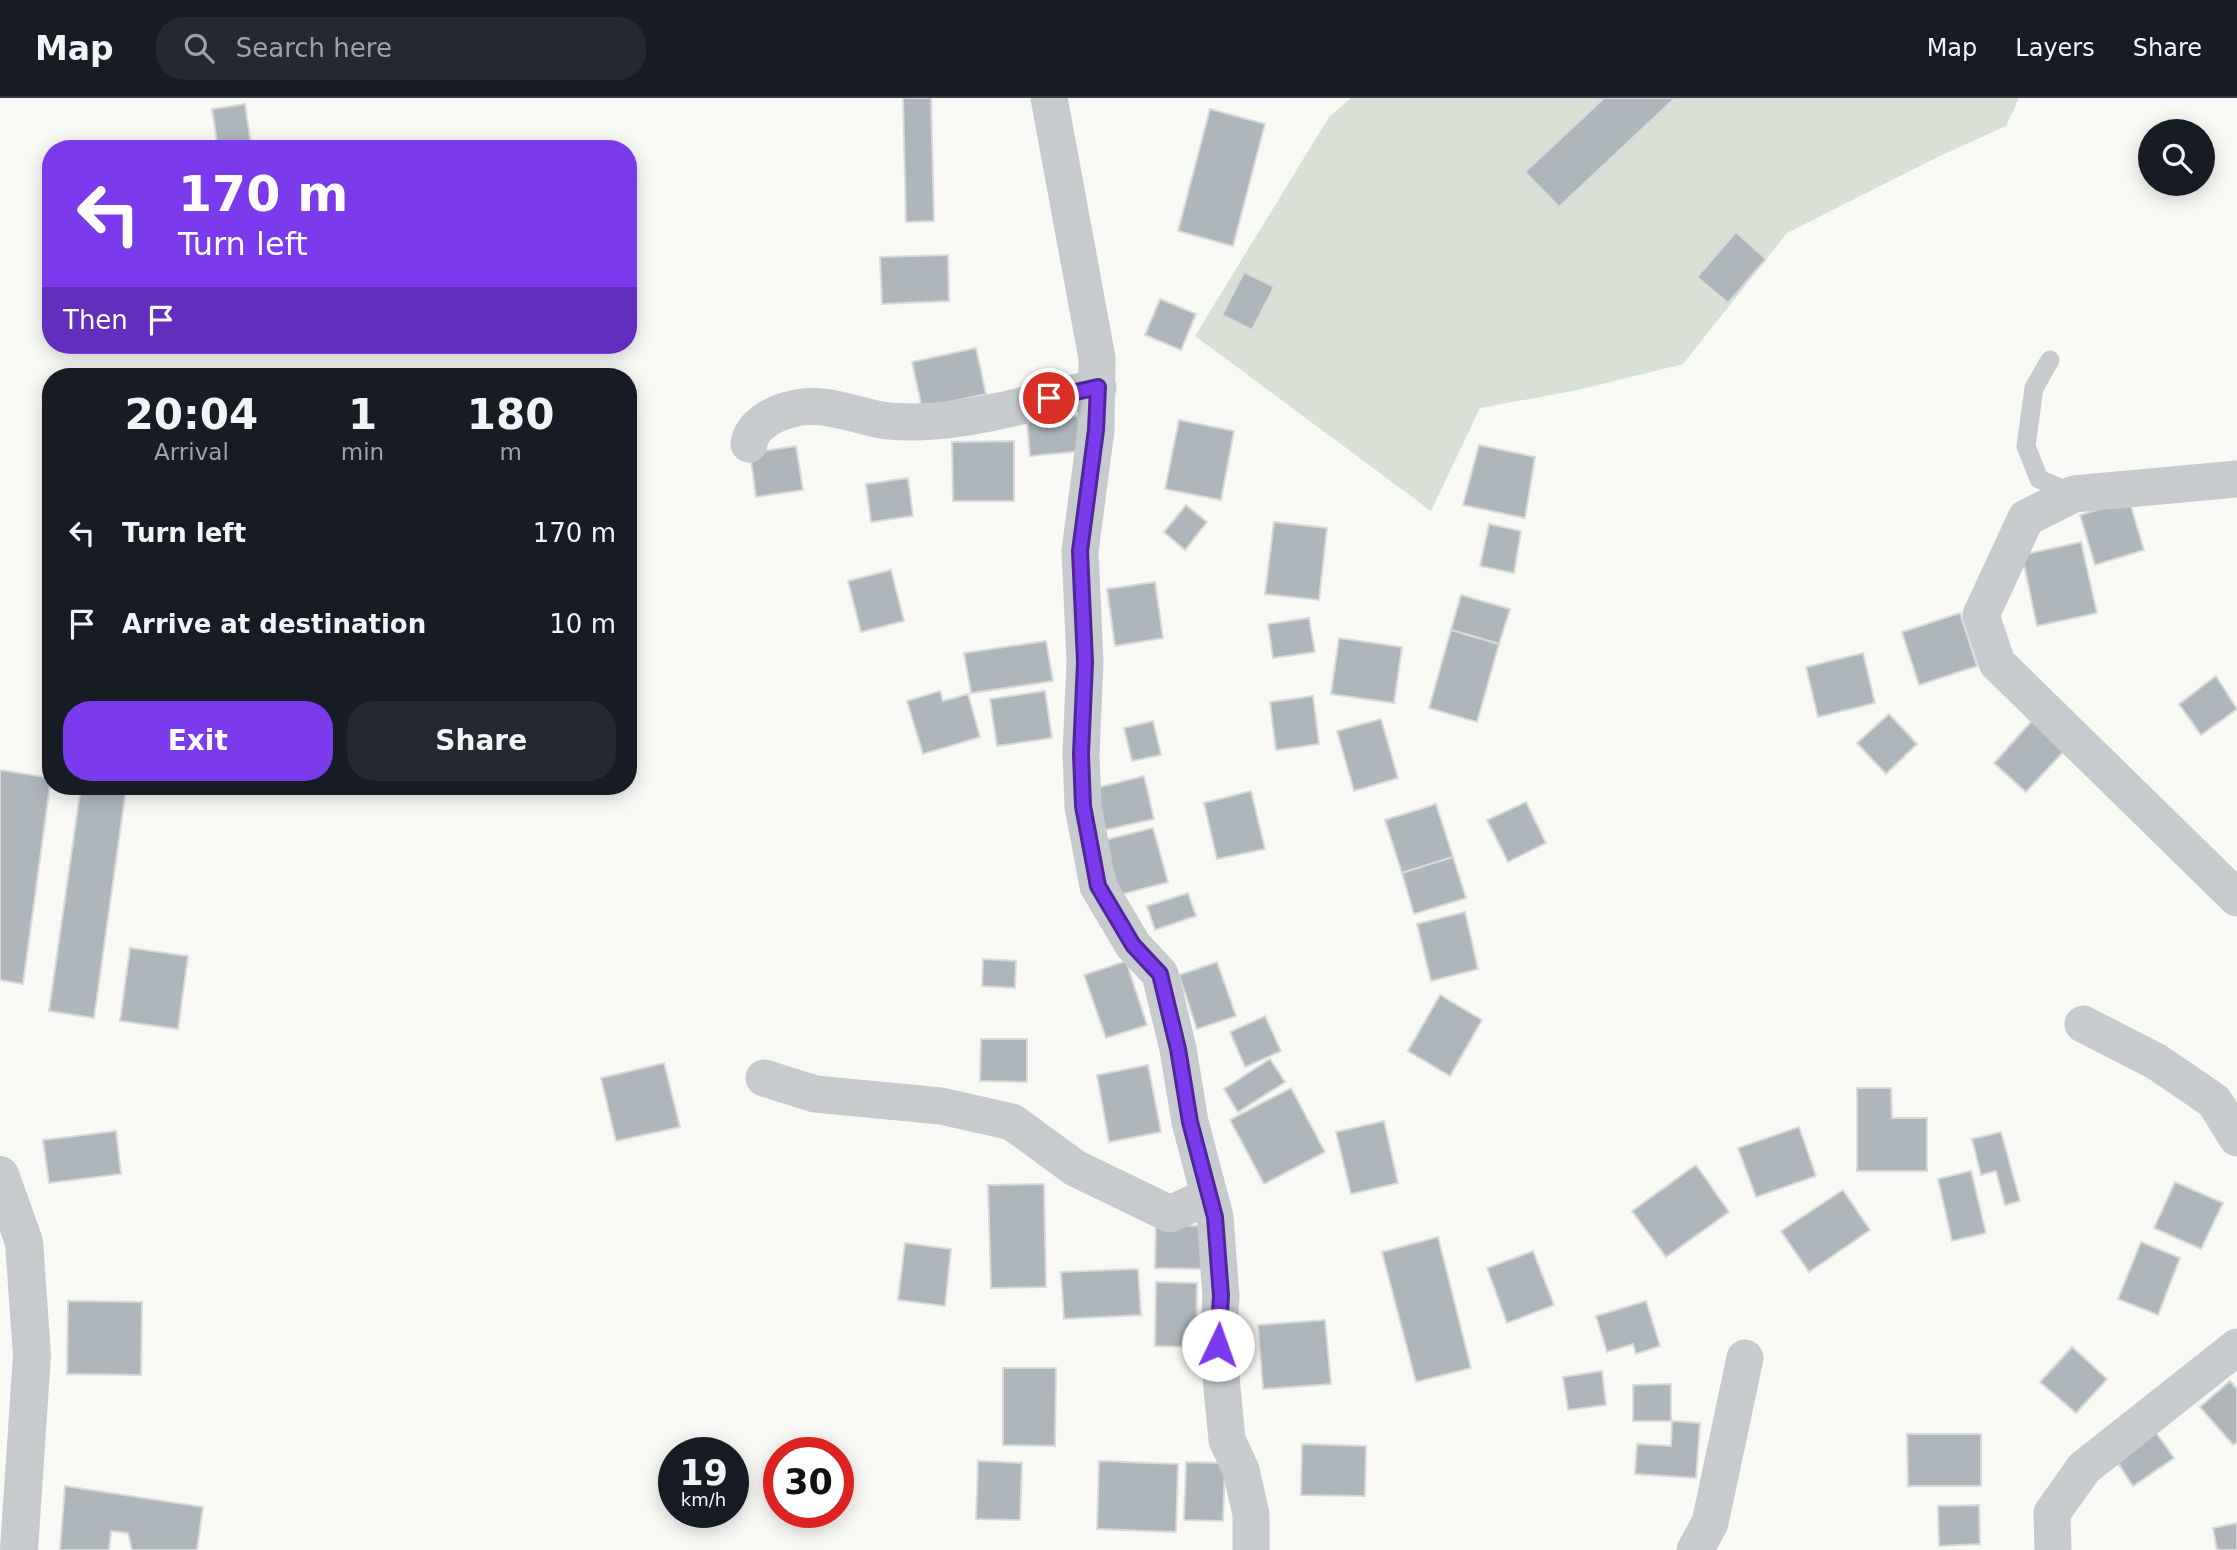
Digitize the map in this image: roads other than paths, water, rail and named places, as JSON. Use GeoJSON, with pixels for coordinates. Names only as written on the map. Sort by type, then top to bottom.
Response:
{"type":"FeatureCollection","features":[{"type":"Feature","properties":{"kind":"street"},"geometry":{"type":"LineString","coordinates":[[1049,98],[1097,358],[1096,430],[1080,551],[1085,662],[1081,754],[1083,806],[1098,886],[1133,945],[1160,974],[1178,1049],[1190,1122],[1215,1217],[1221,1296],[1218,1345],[1227,1440],[1241,1470],[1251,1514],[1251,1550]]}},
{"type":"Feature","properties":{"kind":"street"},"geometry":{"type":"LineString","coordinates":[[749,444],[750,434],[770,416],[799,407],[837,409],[881,420],[919,422],[977,415],[1098,387]]}},
{"type":"Feature","properties":{"kind":"street"},"geometry":{"type":"LineString","coordinates":[[2237,479],[2074,494],[2026,518],[1981,615],[1997,663],[2237,898]]}},
{"type":"Feature","properties":{"kind":"street"},"geometry":{"type":"LineString","coordinates":[[2083,1024],[2157,1062],[2214,1101],[2237,1138]]}},
{"type":"Feature","properties":{"kind":"street"},"geometry":{"type":"LineString","coordinates":[[764,1078],[815,1094],[941,1106],[1012,1122],[1075,1168],[1170,1214],[1209,1196]]}},
{"type":"Feature","properties":{"kind":"street"},"geometry":{"type":"LineString","coordinates":[[0,1175],[24,1241],[32,1355],[19,1550]]}},
{"type":"Feature","properties":{"kind":"street"},"geometry":{"type":"LineString","coordinates":[[2053,1550],[2052,1513],[2084,1468],[2237,1347]]}},
{"type":"Feature","properties":{"kind":"street"},"geometry":{"type":"LineString","coordinates":[[1695,1550],[1710,1523],[1745,1358]]}},
{"type":"Feature","properties":{"kind":"lane"},"geometry":{"type":"LineString","coordinates":[[2050,360],[2034,388],[2026,446],[2039,479],[2074,494]]}}]}
